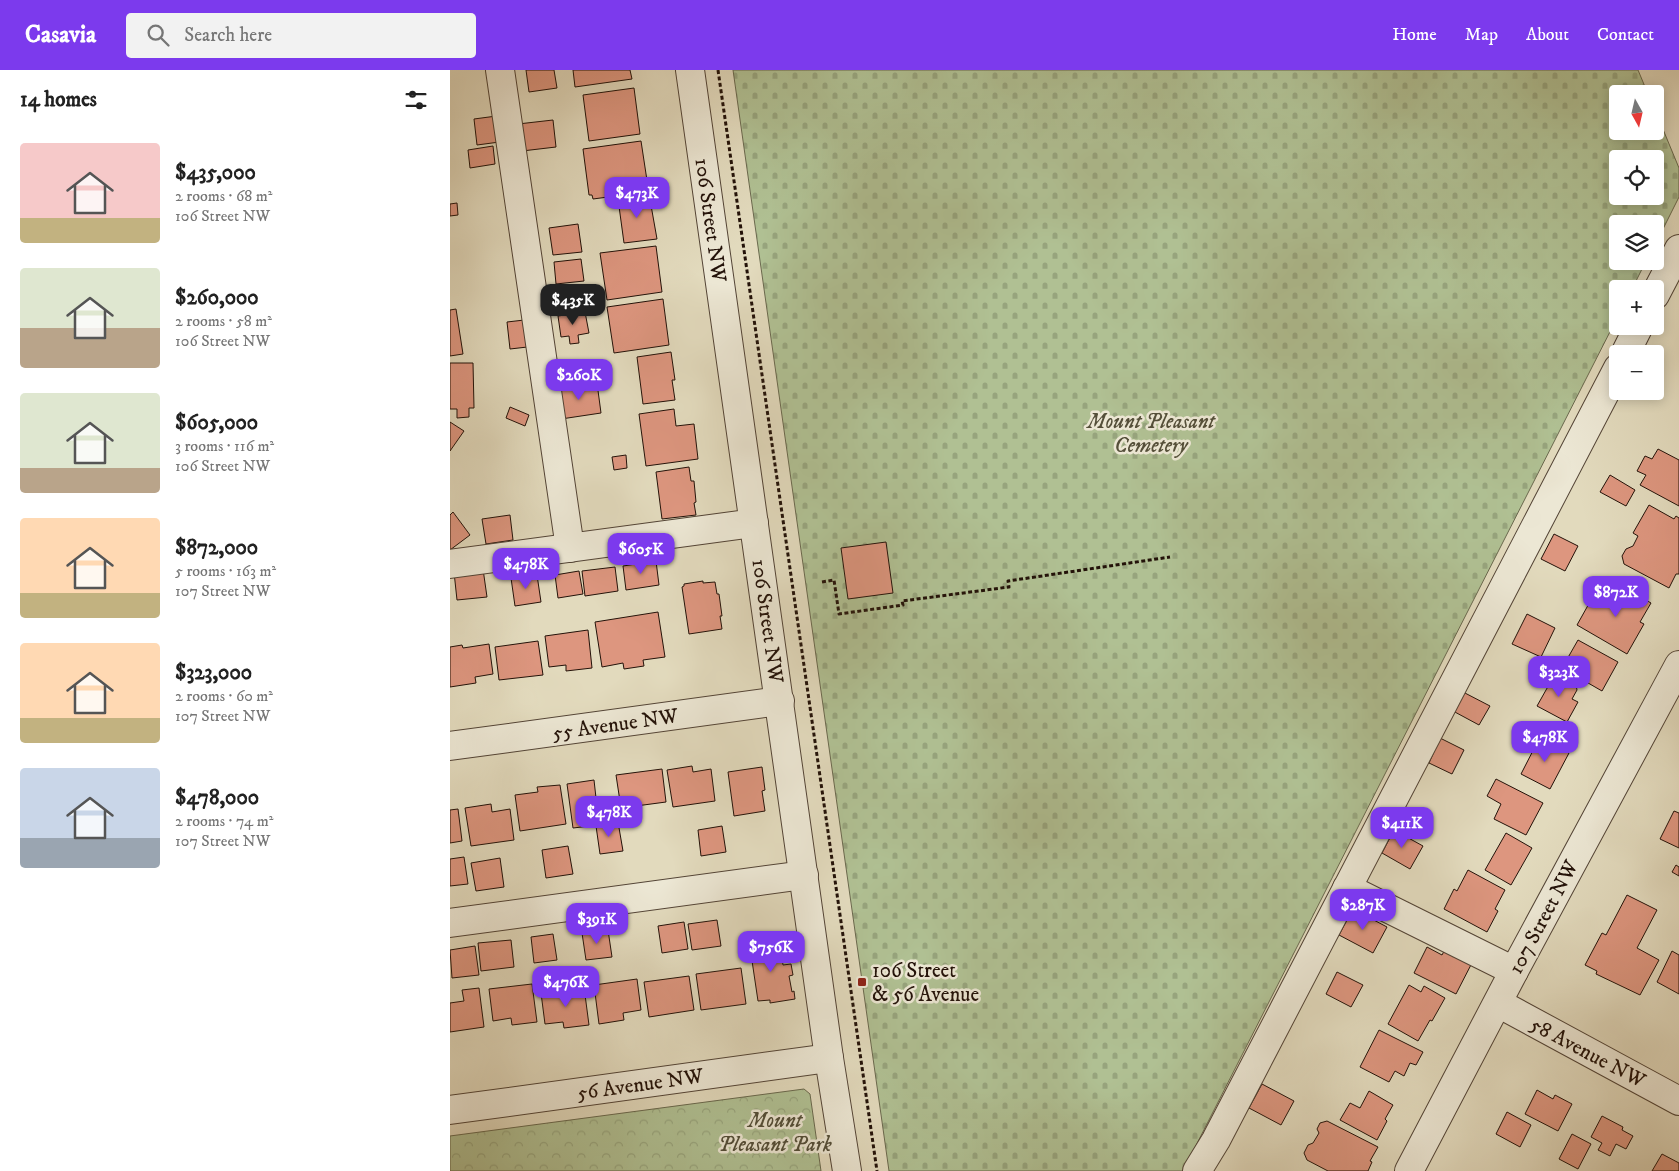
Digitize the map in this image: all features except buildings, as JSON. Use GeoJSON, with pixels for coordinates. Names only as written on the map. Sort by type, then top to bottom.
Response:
{"type":"FeatureCollection","features":[{"type":"Feature","properties":{"kind":"street"},"geometry":{"type":"LineString","coordinates":[[500,70],[570,548]]}},
{"type":"Feature","properties":{"kind":"street","name":"106 Street NW"},"geometry":{"type":"LineString","coordinates":[[690,70],[829,1058],[847,1171]]}},
{"type":"Feature","properties":{"kind":"street"},"geometry":{"type":"LineString","coordinates":[[1663,280],[1679,249]]}},
{"type":"Feature","properties":{"kind":"street"},"geometry":{"type":"LineString","coordinates":[[1197,1171],[1216,1140],[1609,385]]}},
{"type":"Feature","properties":{"kind":"street"},"geometry":{"type":"LineString","coordinates":[[450,564],[754,523]]}},
{"type":"Feature","properties":{"kind":"street","name":"107 Street NW"},"geometry":{"type":"LineString","coordinates":[[1409,1171],[1514,971],[1676,679]]}},
{"type":"Feature","properties":{"kind":"street","name":"55 Avenue NW"},"geometry":{"type":"LineString","coordinates":[[450,746],[780,701]]}},
{"type":"Feature","properties":{"kind":"street"},"geometry":{"type":"LineString","coordinates":[[450,923],[804,875]]}},
{"type":"Feature","properties":{"kind":"street"},"geometry":{"type":"LineString","coordinates":[[1347,888],[1514,971]]}},
{"type":"Feature","properties":{"kind":"street","name":"58 Avenue NW"},"geometry":{"type":"LineString","coordinates":[[1498,1003],[1679,1100]]}},
{"type":"Feature","properties":{"kind":"street","name":"56 Avenue NW"},"geometry":{"type":"LineString","coordinates":[[450,1110],[829,1058]]}},
{"type":"Feature","properties":{"kind":"path"},"geometry":{"type":"LineString","coordinates":[[718,70],[877,1171]]}},
{"type":"Feature","properties":{"kind":"path"},"geometry":{"type":"LineString","coordinates":[[822,582],[834,580],[838,614],[903,605],[902,601],[1008,587],[1008,581],[1170,557]]}},
{"type":"Feature","properties":{"kind":"green space","name":"Mount Pleasant Cemetery"},"geometry":{"type":"Polygon","coordinates":[[[733,70],[1638,70],[1644,85],[1609,85],[1609,140],[1664,140],[1664,132],[1679,168],[1679,197],[1664,227],[1664,215],[1609,215],[1609,270],[1642,270],[1636,280],[1609,280],[1609,334],[1183,1171],[889,1171],[733,70]]]}},
{"type":"Feature","properties":{"kind":"green space","name":"Mount Pleasant Park"},"geometry":{"type":"Polygon","coordinates":[[[804,1089],[810,1094],[821,1171],[450,1171],[450,1136],[804,1089]]]}},
{"type":"Feature","properties":{"kind":"place","name":"106 Street & 56 Avenue"},"geometry":{"type":"Point","coordinates":[862,982]}}]}
